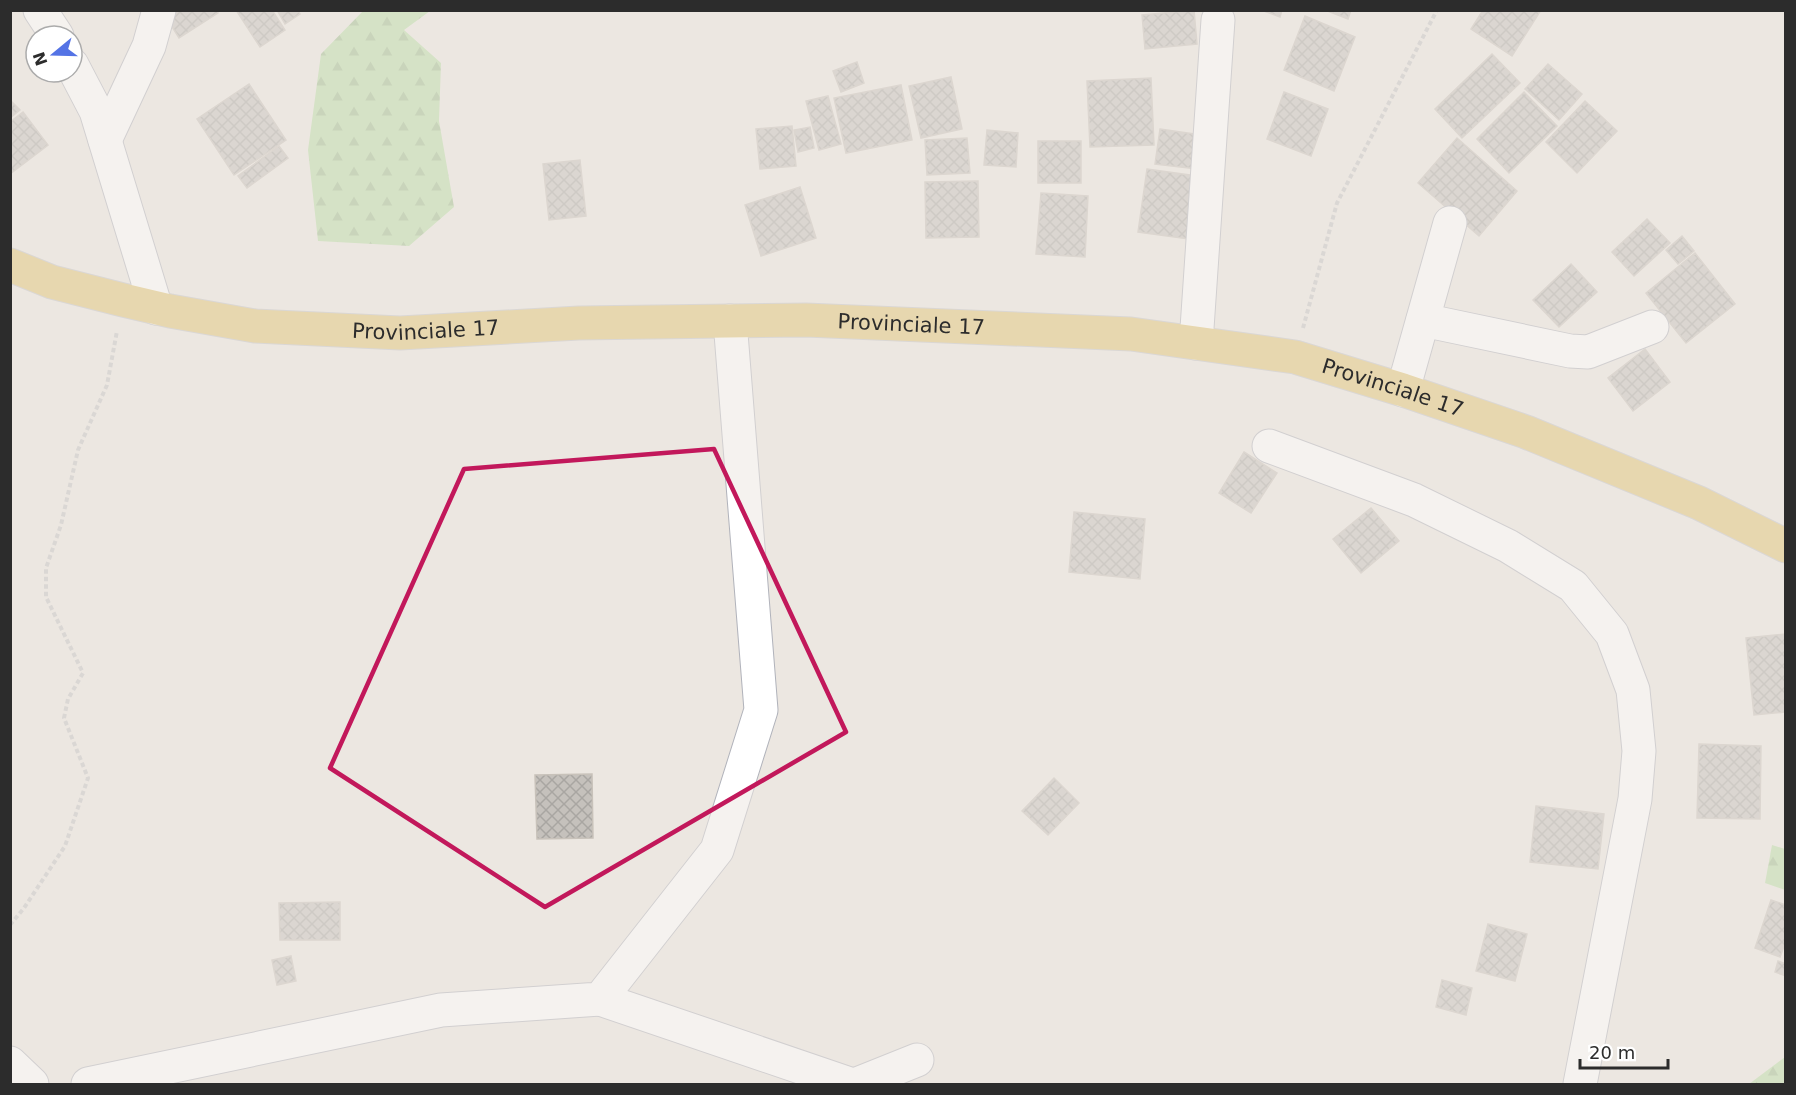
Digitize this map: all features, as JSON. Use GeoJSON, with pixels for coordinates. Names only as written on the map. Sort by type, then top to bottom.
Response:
{"type":"FeatureCollection","features":[{"type":"Feature","properties":{"kind":"main road","name":"Provinciale 17"},"geometry":{"type":"LineString","coordinates":[[10,265],[52,282],[123,300],[255,326],[400,333],[579,323],[806,320],[1119,334],[1295,357],[1404,390],[1526,432],[1699,502],[1785,546]]}},
{"type":"Feature","properties":{"kind":"street"},"geometry":{"type":"LineString","coordinates":[[40,10],[49,24]]}},
{"type":"Feature","properties":{"kind":"street"},"geometry":{"type":"LineString","coordinates":[[105,140],[149,45],[159,10]]}},
{"type":"Feature","properties":{"kind":"street"},"geometry":{"type":"LineString","coordinates":[[1196,343],[1218,20]]}},
{"type":"Feature","properties":{"kind":"street"},"geometry":{"type":"LineString","coordinates":[[82,84],[96,111],[156,308]]}},
{"type":"Feature","properties":{"kind":"street"},"geometry":{"type":"LineString","coordinates":[[1404,390],[1450,223]]}},
{"type":"Feature","properties":{"kind":"street"},"geometry":{"type":"LineString","coordinates":[[1423,320],[1570,351],[1587,352],[1652,327]]}},
{"type":"Feature","properties":{"kind":"street"},"geometry":{"type":"LineString","coordinates":[[600,999],[717,850],[760,710],[730,321]]}},
{"type":"Feature","properties":{"kind":"street"},"geometry":{"type":"LineString","coordinates":[[1269,446],[1414,500],[1508,546],[1573,586],[1612,634],[1633,690],[1639,751],[1635,799],[1580,1084]]}},
{"type":"Feature","properties":{"kind":"street"},"geometry":{"type":"LineString","coordinates":[[88,1084],[441,1010],[600,999],[849,1084]]}},
{"type":"Feature","properties":{"kind":"street"},"geometry":{"type":"LineString","coordinates":[[857,1084],[917,1060]]}},
{"type":"Feature","properties":{"kind":"street"},"geometry":{"type":"LineString","coordinates":[[10,1063],[32,1084]]}},
{"type":"Feature","properties":{"kind":"path"},"geometry":{"type":"LineString","coordinates":[[1295,357],[1336,203],[1437,10]]}},
{"type":"Feature","properties":{"kind":"path"},"geometry":{"type":"LineString","coordinates":[[10,925],[65,846],[88,778],[64,718],[68,699],[83,673],[46,597],[46,568],[60,525],[78,450],[107,386],[123,300]]}},
{"type":"Feature","properties":{"kind":"highlighted area"},"geometry":{"type":"Polygon","coordinates":[[[714,449],[846,732],[545,907],[330,768],[464,469],[714,449]]]}},
{"type":"Feature","properties":{"kind":"green space"},"geometry":{"type":"Polygon","coordinates":[[[363,11],[430,11],[404,30],[441,63],[439,121],[454,207],[409,246],[318,241],[308,150],[321,54],[363,11]]]}},
{"type":"Feature","properties":{"kind":"green space"},"geometry":{"type":"Polygon","coordinates":[[[1772,845],[1785,849],[1785,890],[1765,883],[1772,845]]]}},
{"type":"Feature","properties":{"kind":"green space"},"geometry":{"type":"Polygon","coordinates":[[[1785,1057],[1785,1084],[1749,1084],[1785,1057]]]}},
{"type":"Feature","properties":{"kind":"building"},"geometry":{"type":"Polygon","coordinates":[[[170,10],[217,10],[218,13],[179,38],[164,14],[170,10]]]}},
{"type":"Feature","properties":{"kind":"building"},"geometry":{"type":"Polygon","coordinates":[[[236,10],[272,10],[285,30],[260,47],[236,10]]]}},
{"type":"Feature","properties":{"kind":"building"},"geometry":{"type":"Polygon","coordinates":[[[277,10],[298,10],[300,14],[285,24],[277,10]]]}},
{"type":"Feature","properties":{"kind":"building"},"geometry":{"type":"Polygon","coordinates":[[[1194,10],[1197,44],[1145,49],[1142,15],[1194,10]]]}},
{"type":"Feature","properties":{"kind":"building"},"geometry":{"type":"Polygon","coordinates":[[[1261,10],[1282,10],[1280,17],[1261,10]]]}},
{"type":"Feature","properties":{"kind":"building"},"geometry":{"type":"Polygon","coordinates":[[[1325,10],[1351,10],[1348,19],[1325,10]]]}},
{"type":"Feature","properties":{"kind":"building"},"geometry":{"type":"Polygon","coordinates":[[[1483,10],[1541,10],[1512,56],[1471,29],[1483,10]]]}},
{"type":"Feature","properties":{"kind":"building"},"geometry":{"type":"Polygon","coordinates":[[[1305,16],[1355,37],[1334,91],[1284,70],[1305,16]]]}},
{"type":"Feature","properties":{"kind":"building"},"geometry":{"type":"Polygon","coordinates":[[[1492,54],[1520,83],[1462,138],[1435,109],[1492,54]]]}},
{"type":"Feature","properties":{"kind":"building"},"geometry":{"type":"Polygon","coordinates":[[[857,62],[864,83],[841,92],[833,71],[857,62]]]}},
{"type":"Feature","properties":{"kind":"building"},"geometry":{"type":"Polygon","coordinates":[[[1548,64],[1582,94],[1559,120],[1525,89],[1548,64]]]}},
{"type":"Feature","properties":{"kind":"building"},"geometry":{"type":"Polygon","coordinates":[[[951,77],[962,129],[921,138],[909,86],[951,77]]]}},
{"type":"Feature","properties":{"kind":"building"},"geometry":{"type":"Polygon","coordinates":[[[1151,78],[1154,145],[1090,147],[1087,81],[1151,78]]]}},
{"type":"Feature","properties":{"kind":"building"},"geometry":{"type":"Polygon","coordinates":[[[249,84],[286,140],[234,175],[197,119],[249,84]]]}},
{"type":"Feature","properties":{"kind":"building"},"geometry":{"type":"Polygon","coordinates":[[[901,85],[912,140],[846,153],[834,98],[901,85]]]}},
{"type":"Feature","properties":{"kind":"building"},"geometry":{"type":"Polygon","coordinates":[[[1284,92],[1328,109],[1311,156],[1267,139],[1284,92]]]}},
{"type":"Feature","properties":{"kind":"building"},"geometry":{"type":"Polygon","coordinates":[[[1524,92],[1557,126],[1509,173],[1477,139],[1524,92]]]}},
{"type":"Feature","properties":{"kind":"building"},"geometry":{"type":"Polygon","coordinates":[[[828,96],[841,144],[819,150],[806,101],[828,96]]]}},
{"type":"Feature","properties":{"kind":"building"},"geometry":{"type":"Polygon","coordinates":[[[10,100],[20,110],[10,118],[10,100]]]}},
{"type":"Feature","properties":{"kind":"building"},"geometry":{"type":"Polygon","coordinates":[[[1585,101],[1617,131],[1577,173],[1546,142],[1585,101]]]}},
{"type":"Feature","properties":{"kind":"building"},"geometry":{"type":"Polygon","coordinates":[[[23,112],[48,145],[10,174],[10,122],[23,112]]]}},
{"type":"Feature","properties":{"kind":"building"},"geometry":{"type":"Polygon","coordinates":[[[792,126],[796,166],[760,169],[756,129],[792,126]]]}},
{"type":"Feature","properties":{"kind":"building"},"geometry":{"type":"Polygon","coordinates":[[[810,127],[814,148],[798,152],[794,130],[810,127]]]}},
{"type":"Feature","properties":{"kind":"building"},"geometry":{"type":"Polygon","coordinates":[[[1160,129],[1201,135],[1197,169],[1155,164],[1160,129]]]}},
{"type":"Feature","properties":{"kind":"building"},"geometry":{"type":"Polygon","coordinates":[[[987,130],[1018,133],[1016,167],[984,165],[987,130]]]}},
{"type":"Feature","properties":{"kind":"building"},"geometry":{"type":"Polygon","coordinates":[[[967,138],[970,173],[927,175],[925,140],[967,138]]]}},
{"type":"Feature","properties":{"kind":"building"},"geometry":{"type":"Polygon","coordinates":[[[1457,138],[1517,191],[1479,236],[1418,183],[1457,138]]]}},
{"type":"Feature","properties":{"kind":"building"},"geometry":{"type":"Polygon","coordinates":[[[1038,141],[1081,141],[1081,183],[1038,183],[1038,141]]]}},
{"type":"Feature","properties":{"kind":"building"},"geometry":{"type":"Polygon","coordinates":[[[279,146],[288,158],[247,188],[238,176],[279,146]]]}},
{"type":"Feature","properties":{"kind":"building"},"geometry":{"type":"Polygon","coordinates":[[[580,160],[586,216],[549,220],[543,164],[580,160]]]}},
{"type":"Feature","properties":{"kind":"building"},"geometry":{"type":"Polygon","coordinates":[[[1147,169],[1204,177],[1196,240],[1138,232],[1147,169]]]}},
{"type":"Feature","properties":{"kind":"building"},"geometry":{"type":"Polygon","coordinates":[[[978,181],[979,237],[926,238],[925,182],[978,181]]]}},
{"type":"Feature","properties":{"kind":"building"},"geometry":{"type":"Polygon","coordinates":[[[800,187],[816,238],[761,256],[745,205],[800,187]]]}},
{"type":"Feature","properties":{"kind":"building"},"geometry":{"type":"Polygon","coordinates":[[[1041,193],[1088,196],[1085,257],[1036,254],[1041,193]]]}},
{"type":"Feature","properties":{"kind":"building"},"geometry":{"type":"Polygon","coordinates":[[[1647,219],[1670,243],[1634,276],[1612,252],[1647,219]]]}},
{"type":"Feature","properties":{"kind":"building"},"geometry":{"type":"Polygon","coordinates":[[[1682,236],[1694,251],[1678,264],[1666,250],[1682,236]]]}},
{"type":"Feature","properties":{"kind":"building"},"geometry":{"type":"Polygon","coordinates":[[[1695,253],[1735,304],[1686,343],[1646,293],[1695,253]]]}},
{"type":"Feature","properties":{"kind":"building"},"geometry":{"type":"Polygon","coordinates":[[[1571,264],[1597,292],[1559,327],[1533,300],[1571,264]]]}},
{"type":"Feature","properties":{"kind":"building"},"geometry":{"type":"Polygon","coordinates":[[[1645,349],[1670,382],[1633,411],[1608,378],[1645,349]]]}},
{"type":"Feature","properties":{"kind":"building"},"geometry":{"type":"Polygon","coordinates":[[[1244,452],[1277,473],[1251,513],[1219,493],[1244,452]]]}},
{"type":"Feature","properties":{"kind":"building"},"geometry":{"type":"Polygon","coordinates":[[[1371,508],[1399,541],[1361,573],[1333,539],[1371,508]]]}},
{"type":"Feature","properties":{"kind":"building"},"geometry":{"type":"Polygon","coordinates":[[[1074,512],[1145,519],[1140,579],[1069,572],[1074,512]]]}},
{"type":"Feature","properties":{"kind":"building"},"geometry":{"type":"Polygon","coordinates":[[[1786,634],[1786,712],[1754,715],[1746,638],[1786,634]]]}},
{"type":"Feature","properties":{"kind":"building"},"geometry":{"type":"Polygon","coordinates":[[[1699,744],[1761,746],[1760,819],[1697,818],[1699,744]]]}},
{"type":"Feature","properties":{"kind":"building"},"geometry":{"type":"Polygon","coordinates":[[[592,774],[593,838],[537,839],[535,775],[592,774]]]}},
{"type":"Feature","properties":{"kind":"building"},"geometry":{"type":"Polygon","coordinates":[[[1054,778],[1079,803],[1048,835],[1022,811],[1054,778]]]}},
{"type":"Feature","properties":{"kind":"building"},"geometry":{"type":"Polygon","coordinates":[[[1536,806],[1604,814],[1598,869],[1530,862],[1536,806]]]}},
{"type":"Feature","properties":{"kind":"building"},"geometry":{"type":"Polygon","coordinates":[[[1771,900],[1786,905],[1786,941],[1780,957],[1755,948],[1771,900]]]}},
{"type":"Feature","properties":{"kind":"building"},"geometry":{"type":"Polygon","coordinates":[[[340,902],[340,940],[280,940],[279,903],[340,902]]]}},
{"type":"Feature","properties":{"kind":"building"},"geometry":{"type":"Polygon","coordinates":[[[1488,924],[1527,934],[1515,981],[1476,971],[1488,924]]]}},
{"type":"Feature","properties":{"kind":"building"},"geometry":{"type":"Polygon","coordinates":[[[291,956],[296,981],[277,985],[272,960],[291,956]]]}},
{"type":"Feature","properties":{"kind":"building"},"geometry":{"type":"Polygon","coordinates":[[[1778,961],[1786,964],[1786,976],[1775,972],[1778,961]]]}},
{"type":"Feature","properties":{"kind":"building"},"geometry":{"type":"Polygon","coordinates":[[[1442,980],[1472,988],[1466,1015],[1436,1007],[1442,980]]]}}]}
